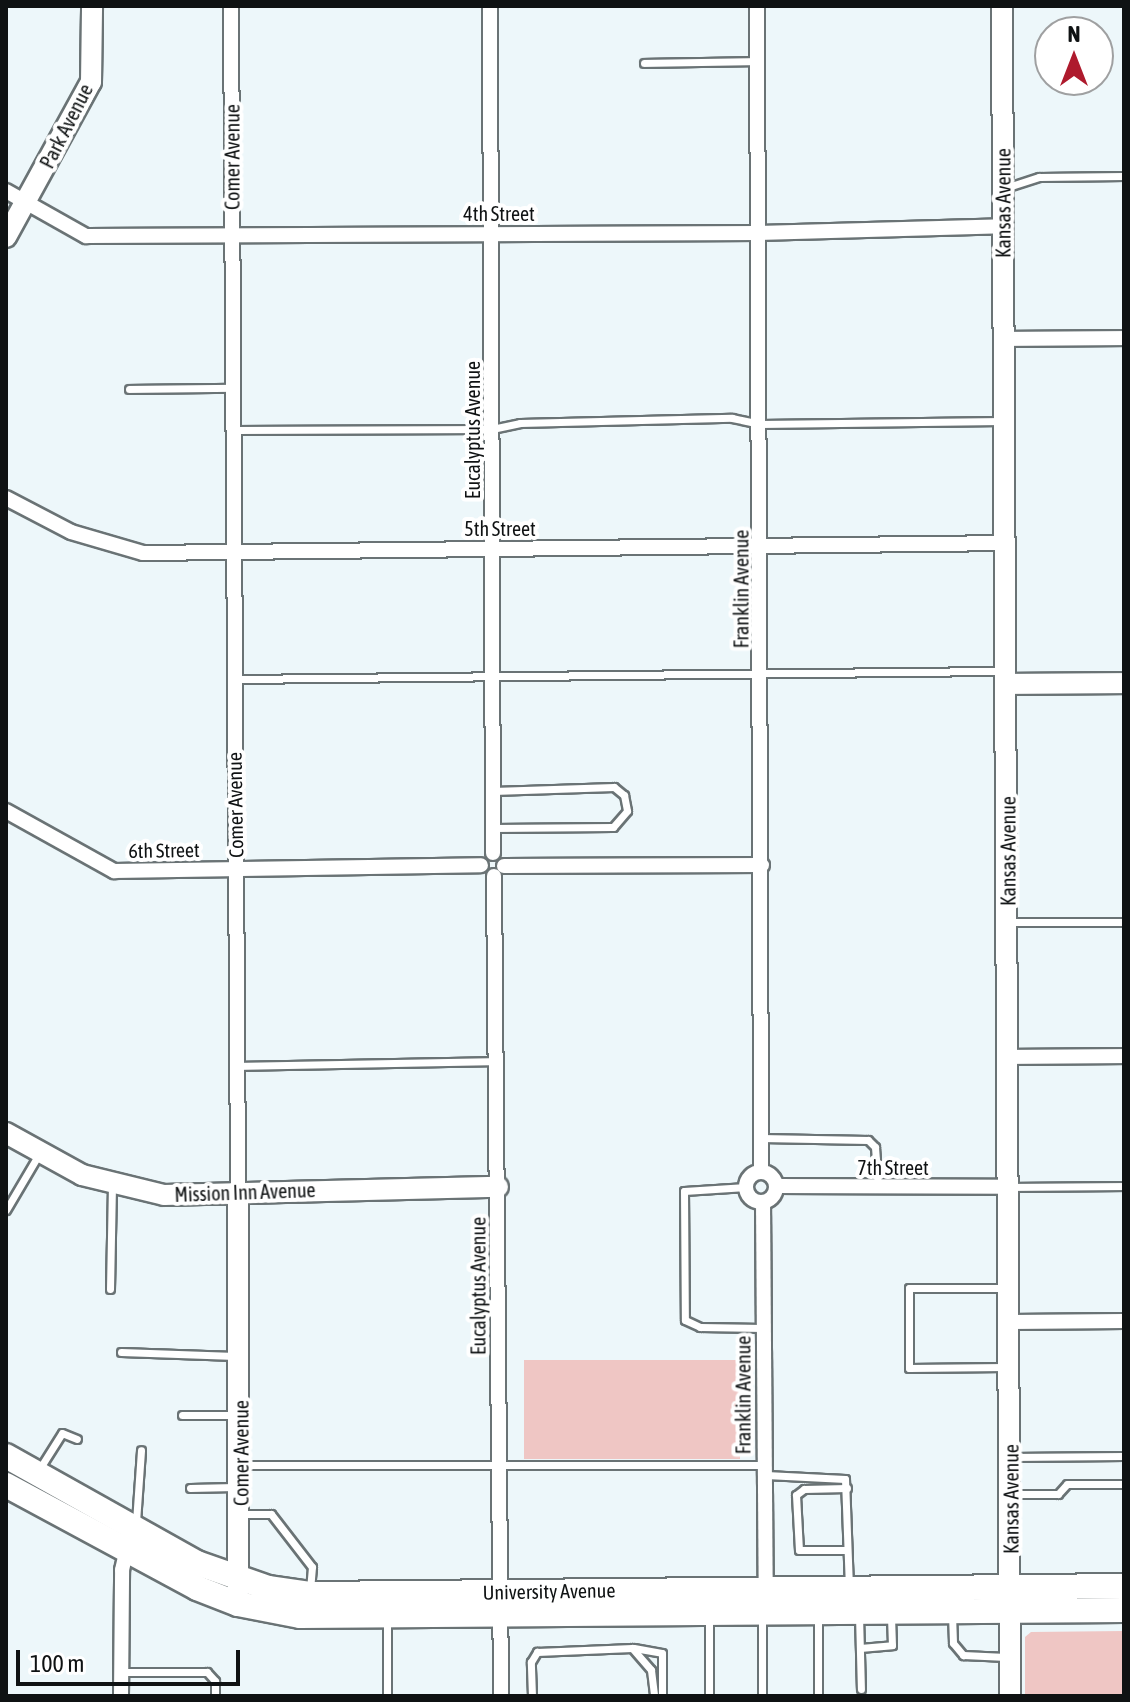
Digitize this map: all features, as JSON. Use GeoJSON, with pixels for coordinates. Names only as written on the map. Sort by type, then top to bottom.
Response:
{"type":"FeatureCollection","features":[{"type":"Feature","properties":{"kind":"main road","name":"University Avenue"},"geometry":{"type":"LineString","coordinates":[[6,1456],[134,1528],[238,1592],[310,1594],[1124,1586]]}},
{"type":"Feature","properties":{"kind":"main road","name":"University Avenue"},"geometry":{"type":"LineString","coordinates":[[6,1485],[124,1551],[300,1616],[387,1619],[1124,1610]]}},
{"type":"Feature","properties":{"kind":"main road"},"geometry":{"type":"LineString","coordinates":[[709,1615],[709,1605],[720,1600],[790,1599],[811,1588]]}},
{"type":"Feature","properties":{"kind":"street","name":"Park Avenue"},"geometry":{"type":"LineString","coordinates":[[6,237],[91,82],[92,6]]}},
{"type":"Feature","properties":{"kind":"street","name":"Comer Avenue"},"geometry":{"type":"LineString","coordinates":[[231,6],[233,679],[241,1356],[238,1592]]}},
{"type":"Feature","properties":{"kind":"street","name":"Eucalyptus Avenue"},"geometry":{"type":"LineString","coordinates":[[490,6],[493,853]]}},
{"type":"Feature","properties":{"kind":"street","name":"Franklin Avenue"},"geometry":{"type":"LineString","coordinates":[[757,6],[761,1172]]}},
{"type":"Feature","properties":{"kind":"street","name":"Kansas Avenue"},"geometry":{"type":"LineString","coordinates":[[1002,6],[1011,1288],[1010,1696]]}},
{"type":"Feature","properties":{"kind":"street","name":"4th Street"},"geometry":{"type":"LineString","coordinates":[[6,191],[86,236],[758,233],[1003,226]]}},
{"type":"Feature","properties":{"kind":"street"},"geometry":{"type":"LineString","coordinates":[[1003,339],[1124,338]]}},
{"type":"Feature","properties":{"kind":"street","name":"5th Street"},"geometry":{"type":"LineString","coordinates":[[6,498],[71,532],[143,553],[1005,543]]}},
{"type":"Feature","properties":{"kind":"street"},"geometry":{"type":"LineString","coordinates":[[1008,677],[1124,683]]}},
{"type":"Feature","properties":{"kind":"street","name":"6th Street"},"geometry":{"type":"LineString","coordinates":[[6,811],[114,871],[481,865]]}},
{"type":"Feature","properties":{"kind":"street"},"geometry":{"type":"LineString","coordinates":[[499,871],[493,853],[481,865],[499,871],[762,865]]}},
{"type":"Feature","properties":{"kind":"street","name":"Eucalyptus Avenue"},"geometry":{"type":"LineString","coordinates":[[499,871],[501,1696]]}},
{"type":"Feature","properties":{"kind":"street"},"geometry":{"type":"LineString","coordinates":[[1008,1057],[1124,1056]]}},
{"type":"Feature","properties":{"kind":"street","name":"Mission Inn Avenue"},"geometry":{"type":"LineString","coordinates":[[6,1133],[112,1186],[164,1195],[498,1187]]}},
{"type":"Feature","properties":{"kind":"street"},"geometry":{"type":"LineString","coordinates":[[761,1172],[772,1176],[776,1186],[772,1198],[763,1202],[753,1199],[746,1187],[749,1178],[761,1172]]}},
{"type":"Feature","properties":{"kind":"street","name":"7th Street"},"geometry":{"type":"LineString","coordinates":[[776,1186],[1009,1187]]}},
{"type":"Feature","properties":{"kind":"street","name":"Franklin Avenue"},"geometry":{"type":"LineString","coordinates":[[763,1202],[766,1589]]}},
{"type":"Feature","properties":{"kind":"street"},"geometry":{"type":"LineString","coordinates":[[1011,1322],[1124,1321]]}},
{"type":"Feature","properties":{"kind":"street"},"geometry":{"type":"LineString","coordinates":[[121,1696],[124,1551],[134,1528]]}},
{"type":"Feature","properties":{"kind":"lane"},"geometry":{"type":"LineString","coordinates":[[644,63],[758,61]]}},
{"type":"Feature","properties":{"kind":"lane"},"geometry":{"type":"LineString","coordinates":[[1002,189],[1039,177],[1124,176]]}},
{"type":"Feature","properties":{"kind":"lane"},"geometry":{"type":"LineString","coordinates":[[129,389],[233,388]]}},
{"type":"Feature","properties":{"kind":"lane"},"geometry":{"type":"LineString","coordinates":[[234,430],[492,429],[520,423],[732,418],[760,424],[1004,421]]}},
{"type":"Feature","properties":{"kind":"lane"},"geometry":{"type":"LineString","coordinates":[[233,679],[761,671],[1008,677]]}},
{"type":"Feature","properties":{"kind":"lane"},"geometry":{"type":"LineString","coordinates":[[493,791],[614,787],[624,795],[627,811],[613,827],[494,828]]}},
{"type":"Feature","properties":{"kind":"lane"},"geometry":{"type":"LineString","coordinates":[[1008,922],[1124,922]]}},
{"type":"Feature","properties":{"kind":"lane"},"geometry":{"type":"LineString","coordinates":[[237,1066],[498,1061]]}},
{"type":"Feature","properties":{"kind":"lane"},"geometry":{"type":"LineString","coordinates":[[761,1138],[868,1140],[877,1158],[878,1187]]}},
{"type":"Feature","properties":{"kind":"lane"},"geometry":{"type":"LineString","coordinates":[[6,1210],[40,1152]]}},
{"type":"Feature","properties":{"kind":"lane"},"geometry":{"type":"LineString","coordinates":[[110,1289],[112,1186]]}},
{"type":"Feature","properties":{"kind":"lane"},"geometry":{"type":"LineString","coordinates":[[1009,1187],[1124,1186]]}},
{"type":"Feature","properties":{"kind":"lane"},"geometry":{"type":"LineString","coordinates":[[746,1187],[684,1191],[685,1320],[700,1327],[763,1328]]}},
{"type":"Feature","properties":{"kind":"lane"},"geometry":{"type":"LineString","coordinates":[[1011,1288],[909,1288],[909,1368],[1011,1367]]}},
{"type":"Feature","properties":{"kind":"lane"},"geometry":{"type":"LineString","coordinates":[[121,1352],[241,1356]]}},
{"type":"Feature","properties":{"kind":"lane"},"geometry":{"type":"LineString","coordinates":[[182,1415],[241,1415]]}},
{"type":"Feature","properties":{"kind":"lane"},"geometry":{"type":"LineString","coordinates":[[37,1473],[62,1433],[77,1439]]}},
{"type":"Feature","properties":{"kind":"lane"},"geometry":{"type":"LineString","coordinates":[[134,1528],[140,1510],[141,1450]]}},
{"type":"Feature","properties":{"kind":"lane"},"geometry":{"type":"LineString","coordinates":[[1011,1457],[1124,1456]]}},
{"type":"Feature","properties":{"kind":"lane"},"geometry":{"type":"LineString","coordinates":[[241,1465],[500,1465],[764,1470],[837,1475],[847,1488],[849,1588]]}},
{"type":"Feature","properties":{"kind":"lane"},"geometry":{"type":"LineString","coordinates":[[1011,1494],[1058,1494],[1067,1484],[1124,1484]]}},
{"type":"Feature","properties":{"kind":"lane"},"geometry":{"type":"LineString","coordinates":[[190,1488],[241,1487]]}},
{"type":"Feature","properties":{"kind":"lane"},"geometry":{"type":"LineString","coordinates":[[847,1488],[804,1489],[796,1495],[799,1550],[847,1550]]}},
{"type":"Feature","properties":{"kind":"lane"},"geometry":{"type":"LineString","coordinates":[[241,1514],[271,1514],[312,1567],[310,1594]]}},
{"type":"Feature","properties":{"kind":"lane"},"geometry":{"type":"LineString","coordinates":[[859,1612],[861,1689]]}},
{"type":"Feature","properties":{"kind":"lane"},"geometry":{"type":"LineString","coordinates":[[860,1648],[892,1645],[891,1612]]}},
{"type":"Feature","properties":{"kind":"lane"},"geometry":{"type":"LineString","coordinates":[[952,1612],[953,1643],[963,1655],[1011,1658]]}},
{"type":"Feature","properties":{"kind":"lane"},"geometry":{"type":"LineString","coordinates":[[818,1613],[818,1696]]}},
{"type":"Feature","properties":{"kind":"lane"},"geometry":{"type":"LineString","coordinates":[[762,1614],[762,1696]]}},
{"type":"Feature","properties":{"kind":"lane"},"geometry":{"type":"LineString","coordinates":[[709,1615],[709,1696]]}},
{"type":"Feature","properties":{"kind":"lane"},"geometry":{"type":"LineString","coordinates":[[387,1619],[387,1696]]}},
{"type":"Feature","properties":{"kind":"lane"},"geometry":{"type":"LineString","coordinates":[[632,1648],[651,1670],[654,1696]]}},
{"type":"Feature","properties":{"kind":"lane"},"geometry":{"type":"LineString","coordinates":[[532,1696],[531,1662],[537,1652],[632,1648],[662,1653],[662,1696]]}},
{"type":"Feature","properties":{"kind":"lane"},"geometry":{"type":"LineString","coordinates":[[121,1672],[207,1672],[215,1681],[215,1696]]}},
{"type":"Feature","properties":{"kind":"shaded area"},"geometry":{"type":"Polygon","coordinates":[[[524,1360],[740,1360],[740,1459],[524,1459],[524,1360]]]}},
{"type":"Feature","properties":{"kind":"shaded area"},"geometry":{"type":"Polygon","coordinates":[[[1124,1631],[1124,1696],[1025,1696],[1025,1637],[1031,1632],[1124,1631]]]}}]}
